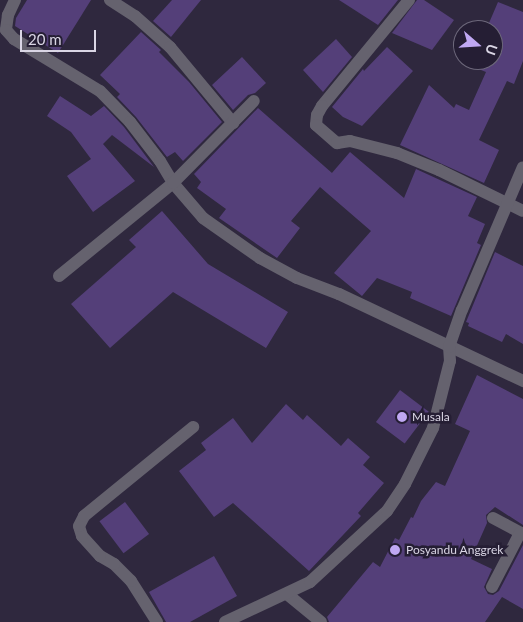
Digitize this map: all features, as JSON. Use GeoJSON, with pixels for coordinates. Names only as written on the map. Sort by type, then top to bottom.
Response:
{"type":"FeatureCollection","features":[{"type":"Feature","properties":{"kind":"street"},"geometry":{"type":"LineString","coordinates":[[15,0],[8,15],[6,30],[14,39],[100,91],[130,122],[160,161],[173,183],[203,218],[260,258],[297,278],[339,294],[523,381]]}},
{"type":"Feature","properties":{"kind":"street"},"geometry":{"type":"LineString","coordinates":[[110,0],[135,16],[170,47],[233,123]]}},
{"type":"Feature","properties":{"kind":"street"},"geometry":{"type":"LineString","coordinates":[[409,0],[322,106],[317,115],[316,125],[337,143],[350,141],[397,152],[439,170],[508,205],[523,210]]}},
{"type":"Feature","properties":{"kind":"street"},"geometry":{"type":"LineString","coordinates":[[60,276],[173,183],[254,102]]}},
{"type":"Feature","properties":{"kind":"street"},"geometry":{"type":"LineString","coordinates":[[226,622],[310,582],[387,511],[405,484],[433,428],[450,362],[450,347],[462,310],[523,167]]}},
{"type":"Feature","properties":{"kind":"street"},"geometry":{"type":"LineString","coordinates":[[157,622],[131,581],[114,564],[100,556],[82,536],[79,526],[84,516],[193,427]]}},
{"type":"Feature","properties":{"kind":"street"},"geometry":{"type":"LineString","coordinates":[[492,587],[521,534],[493,518]]}},
{"type":"Feature","properties":{"kind":"street"},"geometry":{"type":"LineString","coordinates":[[287,594],[321,622]]}},
{"type":"Feature","properties":{"kind":"building"},"geometry":{"type":"Polygon","coordinates":[[[27,0],[91,0],[58,53],[15,26],[16,18],[27,0]]]}},
{"type":"Feature","properties":{"kind":"building"},"geometry":{"type":"Polygon","coordinates":[[[172,0],[201,0],[171,37],[153,21],[172,0]]]}},
{"type":"Feature","properties":{"kind":"building"},"geometry":{"type":"Polygon","coordinates":[[[339,0],[398,0],[378,25],[339,0]]]}},
{"type":"Feature","properties":{"kind":"building"},"geometry":{"type":"Polygon","coordinates":[[[417,0],[424,0],[454,20],[432,50],[392,33],[417,0]]]}},
{"type":"Feature","properties":{"kind":"building"},"geometry":{"type":"Polygon","coordinates":[[[498,2],[523,12],[523,61],[514,84],[507,81],[479,140],[499,150],[484,183],[400,145],[429,85],[454,108],[456,104],[469,110],[486,72],[481,70],[503,70],[503,20],[490,20],[498,2]]]}},
{"type":"Feature","properties":{"kind":"building"},"geometry":{"type":"Polygon","coordinates":[[[141,32],[161,50],[159,52],[189,82],[222,122],[183,161],[175,152],[167,157],[136,117],[117,97],[120,94],[100,75],[141,32]]]}},
{"type":"Feature","properties":{"kind":"building"},"geometry":{"type":"Polygon","coordinates":[[[336,39],[352,57],[323,92],[303,70],[336,39]]]}},
{"type":"Feature","properties":{"kind":"building"},"geometry":{"type":"Polygon","coordinates":[[[387,47],[413,71],[362,126],[343,117],[332,107],[363,69],[364,71],[387,47]]]}},
{"type":"Feature","properties":{"kind":"building"},"geometry":{"type":"Polygon","coordinates":[[[242,57],[266,83],[255,93],[248,95],[233,110],[212,85],[242,57]]]}},
{"type":"Feature","properties":{"kind":"building"},"geometry":{"type":"Polygon","coordinates":[[[60,96],[91,116],[104,106],[124,127],[154,167],[112,135],[103,144],[135,181],[93,212],[67,176],[91,159],[71,132],[47,116],[60,96]]]}},
{"type":"Feature","properties":{"kind":"building"},"geometry":{"type":"Polygon","coordinates":[[[258,108],[332,173],[350,152],[404,198],[416,169],[477,197],[468,216],[485,224],[477,243],[481,245],[451,316],[410,298],[412,292],[377,278],[362,296],[334,273],[371,231],[320,187],[291,221],[300,228],[277,258],[219,218],[226,209],[197,188],[201,182],[194,174],[258,108]]]}},
{"type":"Feature","properties":{"kind":"building"},"geometry":{"type":"Polygon","coordinates":[[[162,211],[208,264],[288,312],[266,348],[173,292],[110,348],[71,304],[136,247],[129,240],[162,211]]]}},
{"type":"Feature","properties":{"kind":"building"},"geometry":{"type":"Polygon","coordinates":[[[495,252],[523,266],[523,344],[506,334],[502,342],[468,326],[469,323],[466,322],[495,252]]]}},
{"type":"Feature","properties":{"kind":"building"},"geometry":{"type":"Polygon","coordinates":[[[477,375],[523,399],[523,525],[495,507],[486,515],[487,523],[471,559],[492,569],[484,587],[488,594],[493,595],[499,591],[523,545],[523,609],[502,597],[485,622],[329,622],[327,617],[373,562],[380,567],[395,538],[399,540],[421,501],[436,482],[445,486],[470,431],[455,424],[477,375]]]}},
{"type":"Feature","properties":{"kind":"building","name":"Musala"},"geometry":{"type":"Polygon","coordinates":[[[400,390],[429,412],[405,444],[376,422],[400,390]]]}},
{"type":"Feature","properties":{"kind":"building"},"geometry":{"type":"Polygon","coordinates":[[[286,404],[303,420],[307,415],[341,446],[348,438],[370,457],[363,465],[384,483],[358,513],[361,516],[309,571],[233,503],[214,517],[179,471],[206,450],[201,443],[233,418],[252,443],[286,404]]]}},
{"type":"Feature","properties":{"kind":"building"},"geometry":{"type":"Polygon","coordinates":[[[125,502],[149,534],[124,553],[99,521],[125,502]]]}},
{"type":"Feature","properties":{"kind":"building"},"geometry":{"type":"Polygon","coordinates":[[[214,556],[237,596],[190,622],[166,622],[149,592],[214,556]]]}},
{"type":"Feature","properties":{"kind":"place","name":"Musala"},"geometry":{"type":"Point","coordinates":[402,417]}},
{"type":"Feature","properties":{"kind":"place","name":"Posyandu Anggrek"},"geometry":{"type":"Point","coordinates":[395,550]}}]}
